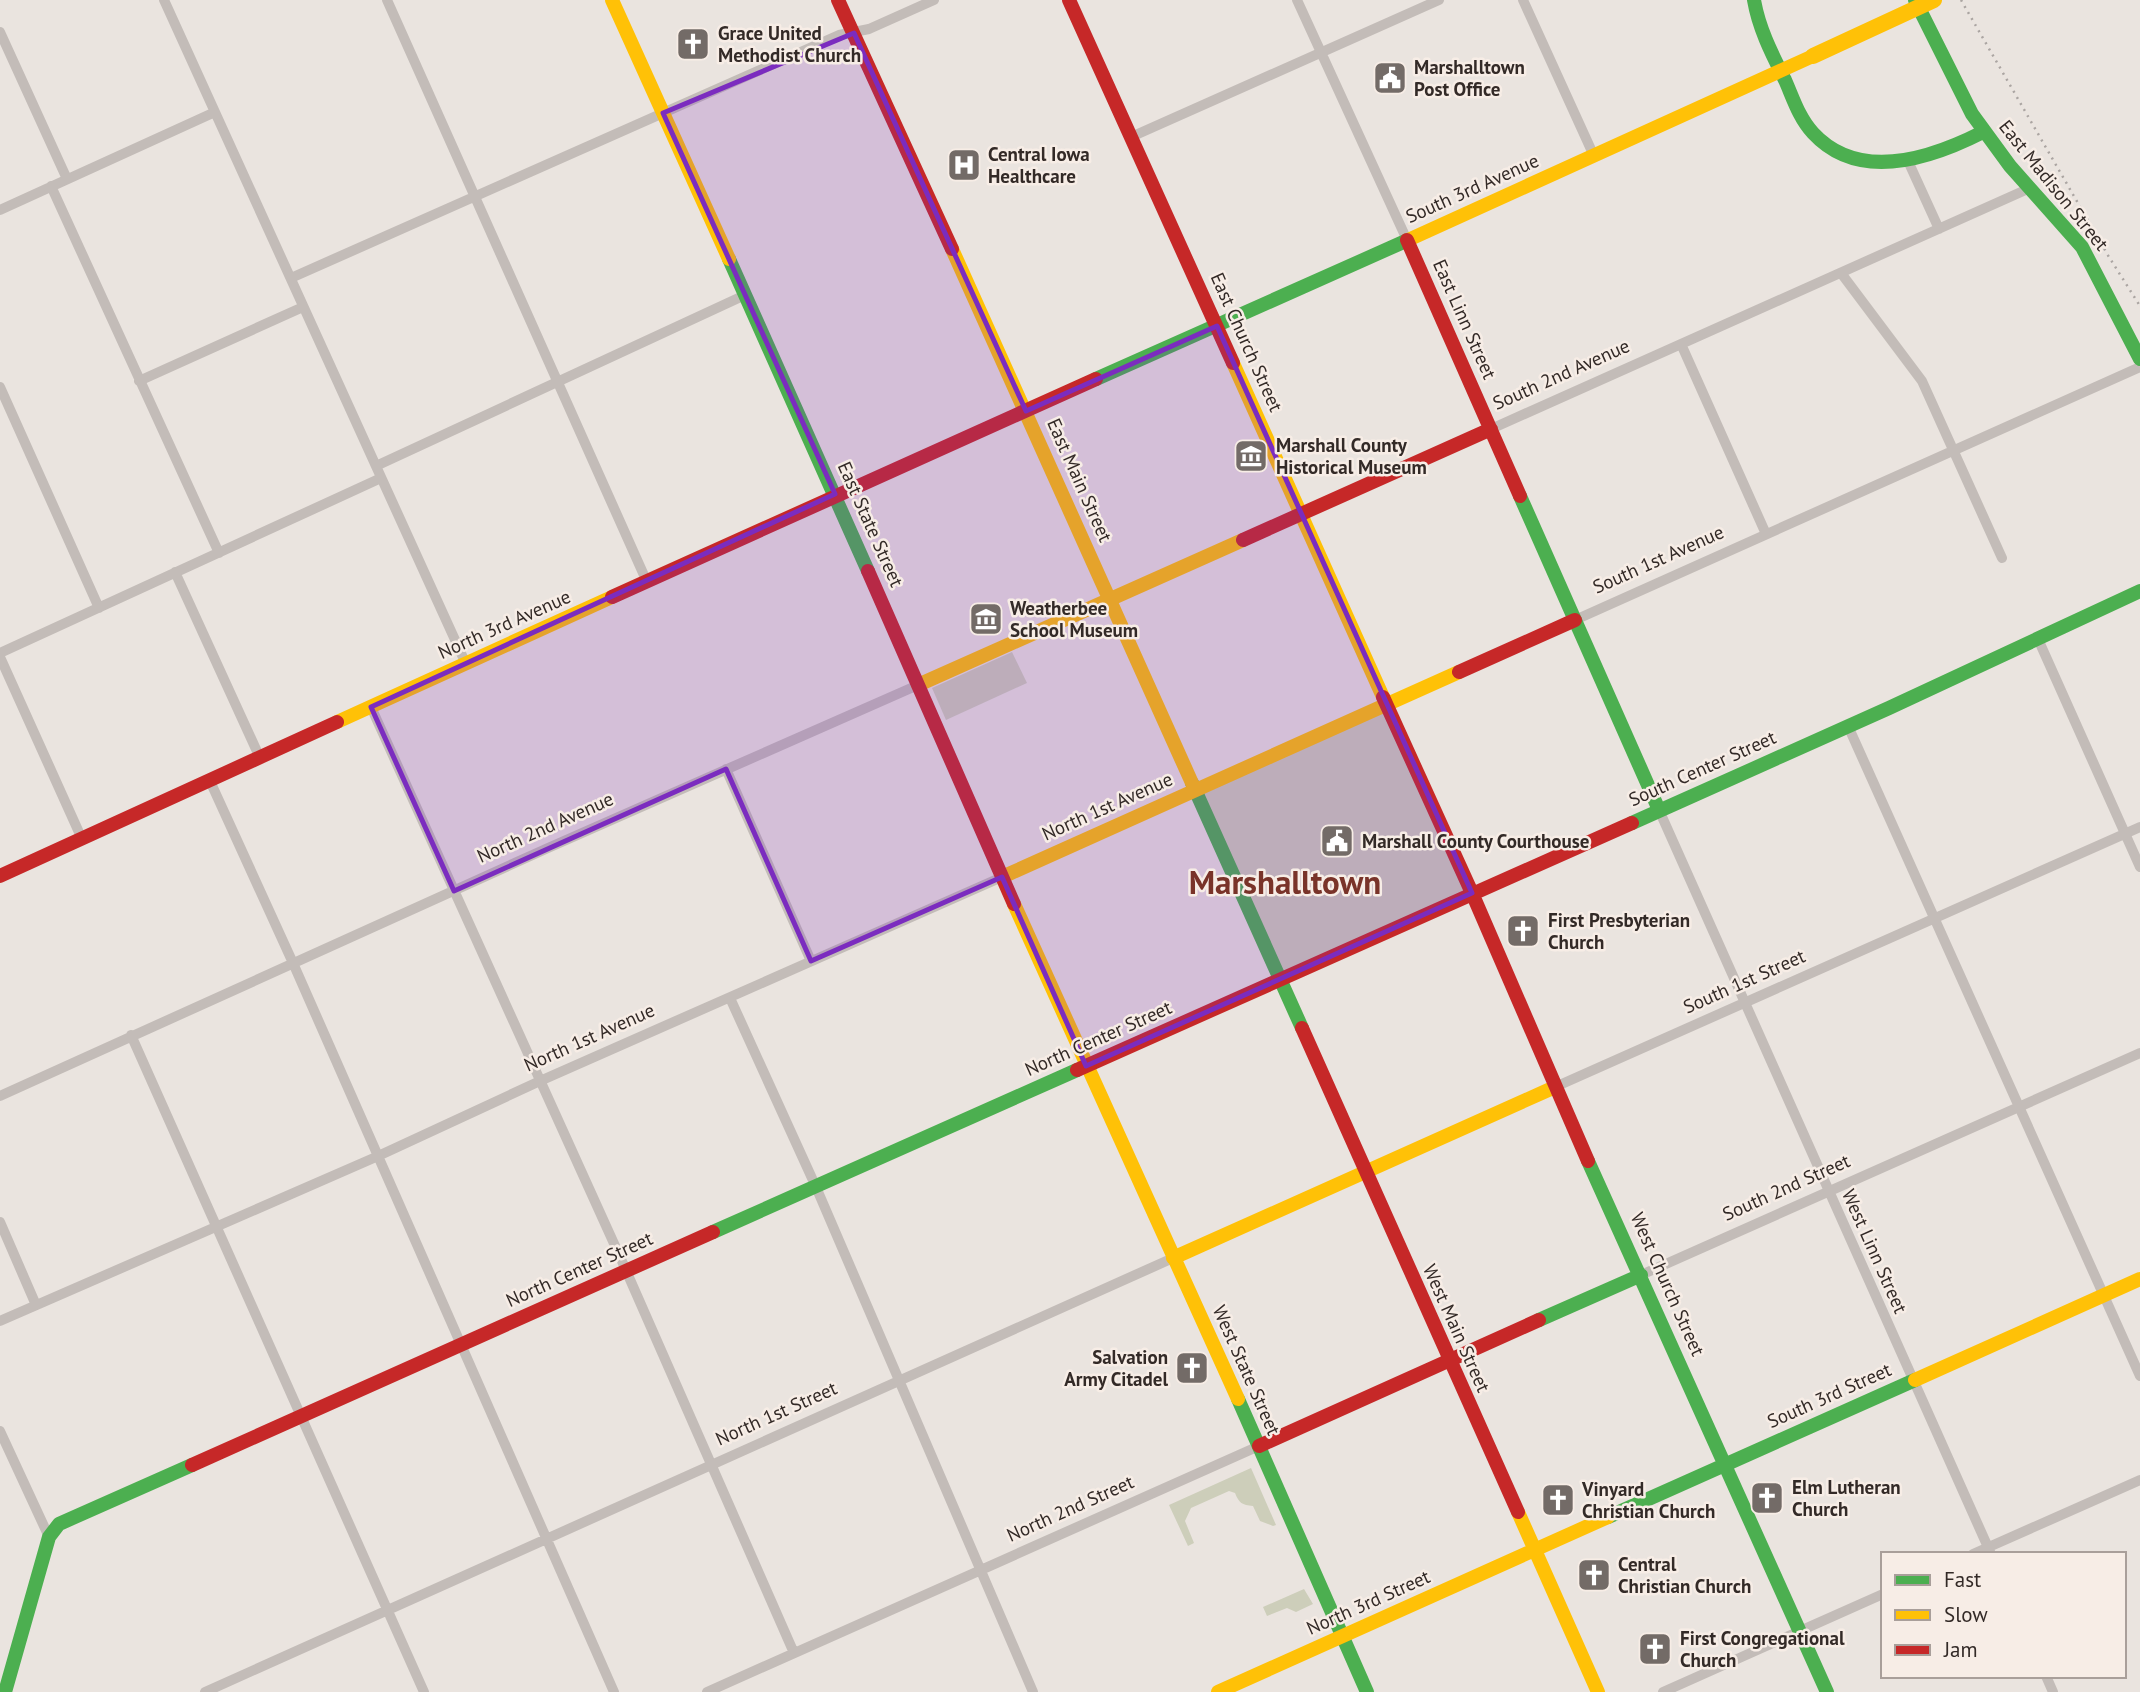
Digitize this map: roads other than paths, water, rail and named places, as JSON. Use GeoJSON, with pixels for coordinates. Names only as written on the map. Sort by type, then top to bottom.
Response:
{"type":"FeatureCollection","features":[{"type":"Feature","properties":{"kind":"street"},"geometry":{"type":"LineString","coordinates":[[164,0],[466,664]]}},
{"type":"Feature","properties":{"kind":"street"},"geometry":{"type":"LineString","coordinates":[[387,0],[648,582]]}},
{"type":"Feature","properties":{"kind":"street","name":"East State Street"},"geometry":{"type":"LineString","coordinates":[[612,0],[835,495],[1086,1066]]}},
{"type":"Feature","properties":{"kind":"street","name":"East Main Street"},"geometry":{"type":"LineString","coordinates":[[838,0],[1026,411],[1279,980]]}},
{"type":"Feature","properties":{"kind":"street"},"geometry":{"type":"LineString","coordinates":[[290,278],[839,35],[869,29],[934,0]]}},
{"type":"Feature","properties":{"kind":"street","name":"East Church Street"},"geometry":{"type":"LineString","coordinates":[[1069,0],[1472,893]]}},
{"type":"Feature","properties":{"kind":"street","name":"East Linn Street"},"geometry":{"type":"LineString","coordinates":[[1297,0],[1407,240],[1659,810]]}},
{"type":"Feature","properties":{"kind":"street"},"geometry":{"type":"LineString","coordinates":[[1131,137],[1439,0]]}},
{"type":"Feature","properties":{"kind":"street"},"geometry":{"type":"LineString","coordinates":[[1523,0],[1594,156]]}},
{"type":"Feature","properties":{"kind":"street"},"geometry":{"type":"LineString","coordinates":[[1754,0],[1762,29],[1804,121],[1814,135],[1827,146],[1858,159],[1908,161],[1941,152],[1983,132]]}},
{"type":"Feature","properties":{"kind":"street","name":"East Madison Street"},"geometry":{"type":"LineString","coordinates":[[1915,0],[1983,132],[2082,247],[2140,359]]}},
{"type":"Feature","properties":{"kind":"street","name":"South 3rd Avenue"},"geometry":{"type":"LineString","coordinates":[[1026,411],[1934,0]]}},
{"type":"Feature","properties":{"kind":"street"},"geometry":{"type":"LineString","coordinates":[[0,32],[67,179]]}},
{"type":"Feature","properties":{"kind":"street"},"geometry":{"type":"LineString","coordinates":[[0,210],[215,113]]}},
{"type":"Feature","properties":{"kind":"street"},"geometry":{"type":"LineString","coordinates":[[1908,161],[1939,229]]}},
{"type":"Feature","properties":{"kind":"street"},"geometry":{"type":"LineString","coordinates":[[51,186],[219,552]]}},
{"type":"Feature","properties":{"kind":"street","name":"South 2nd Avenue"},"geometry":{"type":"LineString","coordinates":[[1109,599],[2030,188]]}},
{"type":"Feature","properties":{"kind":"street"},"geometry":{"type":"LineString","coordinates":[[1841,273],[1922,381],[2002,558]]}},
{"type":"Feature","properties":{"kind":"street"},"geometry":{"type":"LineString","coordinates":[[376,466],[745,296]]}},
{"type":"Feature","properties":{"kind":"street"},"geometry":{"type":"LineString","coordinates":[[139,381],[303,307]]}},
{"type":"Feature","properties":{"kind":"street"},"geometry":{"type":"LineString","coordinates":[[1681,344],[1766,534]]}},
{"type":"Feature","properties":{"kind":"street","name":"South 1st Avenue"},"geometry":{"type":"LineString","coordinates":[[1194,790],[2140,367]]}},
{"type":"Feature","properties":{"kind":"street"},"geometry":{"type":"LineString","coordinates":[[0,387],[99,608]]}},
{"type":"Feature","properties":{"kind":"street","name":"North 3rd Avenue"},"geometry":{"type":"LineString","coordinates":[[0,876],[835,495],[1026,411]]}},
{"type":"Feature","properties":{"kind":"street"},"geometry":{"type":"LineString","coordinates":[[82,839],[0,655],[381,478]]}},
{"type":"Feature","properties":{"kind":"street"},"geometry":{"type":"LineString","coordinates":[[176,572],[260,758]]}},
{"type":"Feature","properties":{"kind":"street","name":"South Center Street"},"geometry":{"type":"LineString","coordinates":[[1279,980],[1889,708],[2140,591]]}},
{"type":"Feature","properties":{"kind":"street","name":"North 2nd Avenue"},"geometry":{"type":"LineString","coordinates":[[0,1096],[1109,599]]}},
{"type":"Feature","properties":{"kind":"street"},"geometry":{"type":"LineString","coordinates":[[2038,639],[2140,867]]}},
{"type":"Feature","properties":{"kind":"street"},"geometry":{"type":"LineString","coordinates":[[371,707],[626,1270],[794,1653]]}},
{"type":"Feature","properties":{"kind":"street"},"geometry":{"type":"LineString","coordinates":[[1848,726],[2140,1376]]}},
{"type":"Feature","properties":{"kind":"street"},"geometry":{"type":"LineString","coordinates":[[726,769],[811,961]]}},
{"type":"Feature","properties":{"kind":"street"},"geometry":{"type":"LineString","coordinates":[[210,781],[614,1692]]}},
{"type":"Feature","properties":{"kind":"street","name":"North 1st Avenue"},"geometry":{"type":"LineString","coordinates":[[0,1321],[376,1157],[540,1081],[1194,790]]}},
{"type":"Feature","properties":{"kind":"street","name":"West Linn Street"},"geometry":{"type":"LineString","coordinates":[[1659,810],[1989,1550]]}},
{"type":"Feature","properties":{"kind":"street","name":"South 1st Street"},"geometry":{"type":"LineString","coordinates":[[1365,1172],[2140,827]]}},
{"type":"Feature","properties":{"kind":"street","name":"West Church Street"},"geometry":{"type":"LineString","coordinates":[[1472,893],[1555,1087],[1827,1692]]}},
{"type":"Feature","properties":{"kind":"street","name":"North Center Street"},"geometry":{"type":"LineString","coordinates":[[49,1537],[59,1524],[1279,980]]}},
{"type":"Feature","properties":{"kind":"street","name":"West Main Street"},"geometry":{"type":"LineString","coordinates":[[1279,980],[1598,1692]]}},
{"type":"Feature","properties":{"kind":"street"},"geometry":{"type":"LineString","coordinates":[[730,998],[816,1187],[1033,1692]]}},
{"type":"Feature","properties":{"kind":"street"},"geometry":{"type":"LineString","coordinates":[[131,1035],[424,1692]]}},
{"type":"Feature","properties":{"kind":"street","name":"South 2nd Street"},"geometry":{"type":"LineString","coordinates":[[1448,1360],[2140,1053]]}},
{"type":"Feature","properties":{"kind":"street","name":"West State Street"},"geometry":{"type":"LineString","coordinates":[[1086,1066],[1259,1446],[1367,1692]]}},
{"type":"Feature","properties":{"kind":"street","name":"North 1st Street"},"geometry":{"type":"LineString","coordinates":[[205,1692],[1365,1172]]}},
{"type":"Feature","properties":{"kind":"street"},"geometry":{"type":"LineString","coordinates":[[0,1222],[36,1305]]}},
{"type":"Feature","properties":{"kind":"street","name":"South 3rd Street"},"geometry":{"type":"LineString","coordinates":[[1534,1550],[2140,1279]]}},
{"type":"Feature","properties":{"kind":"street","name":"North 2nd Street"},"geometry":{"type":"LineString","coordinates":[[707,1692],[1448,1360]]}},
{"type":"Feature","properties":{"kind":"street"},"geometry":{"type":"LineString","coordinates":[[0,1431],[49,1537],[4,1692]]}},
{"type":"Feature","properties":{"kind":"street"},"geometry":{"type":"LineString","coordinates":[[1989,1550],[2140,1479]]}},
{"type":"Feature","properties":{"kind":"street","name":"North 3rd Street"},"geometry":{"type":"LineString","coordinates":[[1218,1692],[1534,1550]]}},
{"type":"Feature","properties":{"kind":"street"},"geometry":{"type":"LineString","coordinates":[[1663,1692],[1881,1595]]}},
{"type":"Feature","properties":{"kind":"street"},"geometry":{"type":"LineString","coordinates":[[0,1684],[4,1692]]}},
{"type":"Feature","properties":{"kind":"railway"},"geometry":{"type":"LineString","coordinates":[[1961,0],[2140,306]]}},
{"type":"Feature","properties":{"kind":"place","name":"Grace United Methodist Church"},"geometry":{"type":"Point","coordinates":[693,44]}},
{"type":"Feature","properties":{"kind":"place","name":"Marshalltown Post Office"},"geometry":{"type":"Point","coordinates":[1390,78]}},
{"type":"Feature","properties":{"kind":"place","name":"Central Iowa Healthcare"},"geometry":{"type":"Point","coordinates":[964,165]}},
{"type":"Feature","properties":{"kind":"place","name":"Marshall County Historical Museum"},"geometry":{"type":"Point","coordinates":[1251,456]}},
{"type":"Feature","properties":{"kind":"place","name":"Weatherbee School Museum"},"geometry":{"type":"Point","coordinates":[986,619]}},
{"type":"Feature","properties":{"kind":"place","name":"Marshall County Courthouse"},"geometry":{"type":"Point","coordinates":[1337,841]}},
{"type":"Feature","properties":{"kind":"place","name":"First Presbyterian Church"},"geometry":{"type":"Point","coordinates":[1523,931]}},
{"type":"Feature","properties":{"kind":"place","name":"Salvation Army Citadel"},"geometry":{"type":"Point","coordinates":[1192,1368]}},
{"type":"Feature","properties":{"kind":"place","name":"Elm Lutheran Church"},"geometry":{"type":"Point","coordinates":[1767,1498]}},
{"type":"Feature","properties":{"kind":"place","name":"Vinyard Christian Church"},"geometry":{"type":"Point","coordinates":[1558,1500]}},
{"type":"Feature","properties":{"kind":"place","name":"Central Christian Church"},"geometry":{"type":"Point","coordinates":[1594,1575]}},
{"type":"Feature","properties":{"kind":"place","name":"First Congregational Church"},"geometry":{"type":"Point","coordinates":[1655,1649]}},
{"type":"Feature","properties":{"kind":"district","name":"Marshalltown"},"geometry":{"type":"Point","coordinates":[1285,882]}}]}
